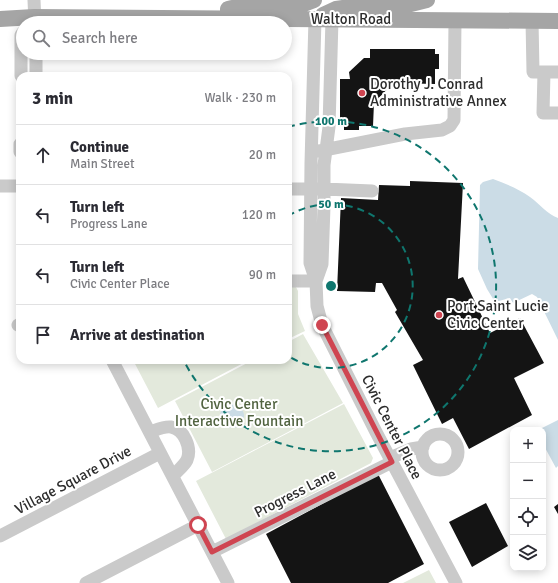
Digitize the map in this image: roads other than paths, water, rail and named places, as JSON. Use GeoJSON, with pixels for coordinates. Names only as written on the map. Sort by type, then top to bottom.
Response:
{"type":"FeatureCollection","features":[{"type":"Feature","properties":{"kind":"main road"},"geometry":{"type":"LineString","coordinates":[[210,16],[220,11],[232,8],[301,6],[314,0]]}},
{"type":"Feature","properties":{"kind":"main road"},"geometry":{"type":"LineString","coordinates":[[315,19],[336,9],[356,6],[384,7],[411,4],[427,0]]}},
{"type":"Feature","properties":{"kind":"main road","name":"Walton Road"},"geometry":{"type":"LineString","coordinates":[[0,19],[16,20]]}},
{"type":"Feature","properties":{"kind":"main road","name":"Walton Road"},"geometry":{"type":"LineString","coordinates":[[292,19],[558,21]]}},
{"type":"Feature","properties":{"kind":"street"},"geometry":{"type":"LineString","coordinates":[[33,16],[34,0]]}},
{"type":"Feature","properties":{"kind":"street","name":"Civic Center Place"},"geometry":{"type":"LineString","coordinates":[[315,19],[310,189],[310,263],[316,281],[317,306],[322,325],[456,583]]}},
{"type":"Feature","properties":{"kind":"street","name":"Civic Center Place"},"geometry":{"type":"LineString","coordinates":[[316,281],[322,264],[324,165],[328,127],[332,19]]}},
{"type":"Feature","properties":{"kind":"street"},"geometry":{"type":"LineString","coordinates":[[311,152],[405,134],[442,130],[450,126],[454,120],[455,20]]}},
{"type":"Feature","properties":{"kind":"street"},"geometry":{"type":"LineString","coordinates":[[532,20],[533,72],[558,72]]}},
{"type":"Feature","properties":{"kind":"street"},"geometry":{"type":"LineString","coordinates":[[21,60],[21,72]]}},
{"type":"Feature","properties":{"kind":"street"},"geometry":{"type":"LineString","coordinates":[[36,60],[36,72]]}},
{"type":"Feature","properties":{"kind":"street"},"geometry":{"type":"LineString","coordinates":[[544,72],[543,113],[558,113]]}},
{"type":"Feature","properties":{"kind":"street"},"geometry":{"type":"LineString","coordinates":[[0,186],[16,186]]}},
{"type":"Feature","properties":{"kind":"street"},"geometry":{"type":"LineString","coordinates":[[292,189],[372,191]]}},
{"type":"Feature","properties":{"kind":"street"},"geometry":{"type":"LineString","coordinates":[[292,281],[316,281]]}},
{"type":"Feature","properties":{"kind":"street"},"geometry":{"type":"LineString","coordinates":[[114,364],[228,583]]}},
{"type":"Feature","properties":{"kind":"street"},"geometry":{"type":"LineString","coordinates":[[150,432],[171,427],[178,430],[185,438],[188,458],[172,476]]}},
{"type":"Feature","properties":{"kind":"street","name":"Progress Lane"},"geometry":{"type":"LineString","coordinates":[[212,552],[275,524],[357,482],[410,449],[423,447]]}},
{"type":"Feature","properties":{"kind":"street","name":"Village Square Drive"},"geometry":{"type":"LineString","coordinates":[[0,536],[160,453]]}},
{"type":"Feature","properties":{"kind":"street"},"geometry":{"type":"LineString","coordinates":[[86,583],[198,525]]}},
{"type":"Feature","properties":{"kind":"place","name":"Dorothy J. Conrad Administrative Annex"},"geometry":{"type":"Point","coordinates":[362,93]}},
{"type":"Feature","properties":{"kind":"place","name":"Port Saint Lucie Civic Center"},"geometry":{"type":"Point","coordinates":[439,315]}},
{"type":"Feature","properties":{"kind":"park label","name":"Civic Center Interactive Fountain"},"geometry":{"type":"Point","coordinates":[239,412]}}]}
